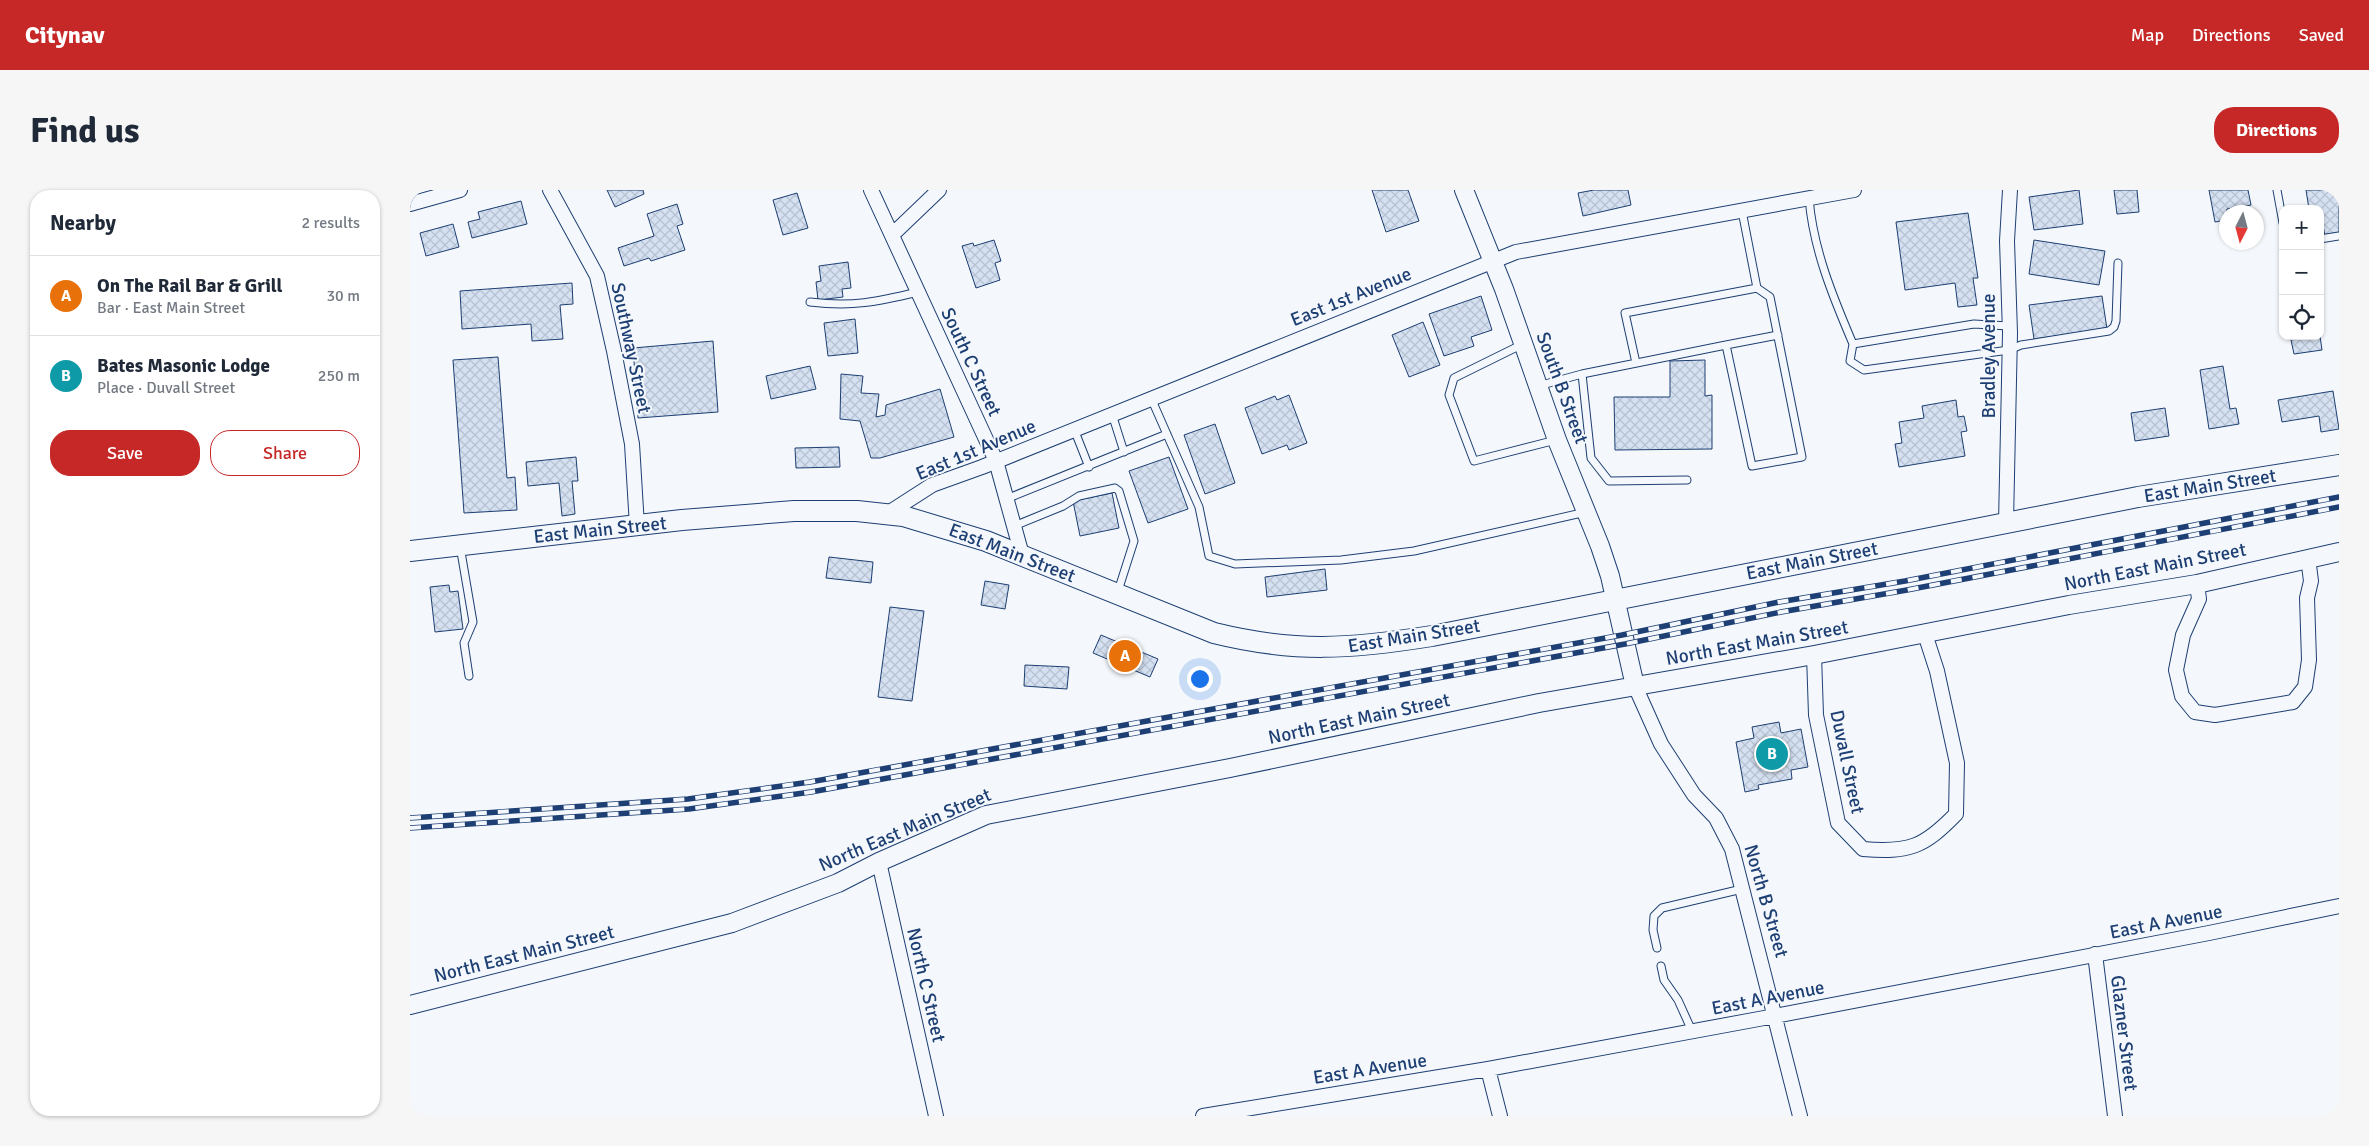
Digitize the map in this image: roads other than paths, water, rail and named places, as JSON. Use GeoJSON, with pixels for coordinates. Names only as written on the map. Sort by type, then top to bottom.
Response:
{"type":"FeatureCollection","features":[{"type":"Feature","properties":{"kind":"main road","name":"East Main Street"},"geometry":{"type":"LineString","coordinates":[[410,551],[794,511],[856,511],[887,514],[942,526],[1022,555],[1214,633],[1248,642],[1288,647],[1372,646],[1615,601],[2138,497],[2339,464]]}},
{"type":"Feature","properties":{"kind":"street"},"geometry":{"type":"LineString","coordinates":[[410,204],[460,190]]}},
{"type":"Feature","properties":{"kind":"street","name":"Southway Street"},"geometry":{"type":"LineString","coordinates":[[550,190],[596,276],[614,351],[632,444],[637,526]]}},
{"type":"Feature","properties":{"kind":"street","name":"South C Street"},"geometry":{"type":"LineString","coordinates":[[872,190],[996,462],[1022,555]]}},
{"type":"Feature","properties":{"kind":"street"},"geometry":{"type":"LineString","coordinates":[[892,235],[939,190]]}},
{"type":"Feature","properties":{"kind":"street","name":"South B Street"},"geometry":{"type":"LineString","coordinates":[[1464,190],[1610,576],[1615,601]]}},
{"type":"Feature","properties":{"kind":"street","name":"East 1st Avenue"},"geometry":{"type":"LineString","coordinates":[[887,514],[932,485],[996,462],[1516,252],[1854,190]]}},
{"type":"Feature","properties":{"kind":"street","name":"Bradley Avenue"},"geometry":{"type":"LineString","coordinates":[[2006,523],[2010,326],[2007,241],[2010,190]]}},
{"type":"Feature","properties":{"kind":"street","name":"North East Main Street"},"geometry":{"type":"LineString","coordinates":[[410,1005],[732,923],[838,883],[879,862],[986,815],[1230,768],[1539,703],[1814,655],[2069,605],[2197,584],[2339,552]]}},
{"type":"Feature","properties":{"kind":"street"},"geometry":{"type":"LineString","coordinates":[[2197,584],[2199,599],[2183,635],[2176,670],[2182,696],[2195,712],[2215,715],[2293,702],[2305,686],[2309,660],[2307,598],[2311,581],[2308,558]]}},
{"type":"Feature","properties":{"kind":"street","name":"North B Street"},"geometry":{"type":"LineString","coordinates":[[1615,601],[1635,686],[1661,744],[1694,795],[1716,818],[1732,849],[1800,1116]]}},
{"type":"Feature","properties":{"kind":"street","name":"Duvall Street"},"geometry":{"type":"LineString","coordinates":[[1814,655],[1816,715],[1838,823],[1862,849],[1888,851],[1915,847],[1936,834],[1956,814],[1957,763],[1937,671],[1925,634]]}},
{"type":"Feature","properties":{"kind":"street","name":"North C Street"},"geometry":{"type":"LineString","coordinates":[[879,862],[936,1116]]}},
{"type":"Feature","properties":{"kind":"street","name":"East A Avenue"},"geometry":{"type":"LineString","coordinates":[[1203,1116],[1488,1069],[1775,1016],[2339,906]]}},
{"type":"Feature","properties":{"kind":"street","name":"Glazner Street"},"geometry":{"type":"LineString","coordinates":[[2095,954],[2115,1116]]}},
{"type":"Feature","properties":{"kind":"street"},"geometry":{"type":"LineString","coordinates":[[1488,1069],[1500,1116]]}},
{"type":"Feature","properties":{"kind":"lane"},"geometry":{"type":"LineString","coordinates":[[2277,190],[2280,205]]}},
{"type":"Feature","properties":{"kind":"lane"},"geometry":{"type":"LineString","coordinates":[[1809,198],[1811,226],[1824,270],[1853,344],[1850,361],[1864,370],[2009,350],[2021,345],[2109,331],[2114,327],[2116,321],[2118,263]]}},
{"type":"Feature","properties":{"kind":"lane"},"geometry":{"type":"LineString","coordinates":[[1726,345],[1752,466],[1802,457],[1770,297],[1757,288],[1742,211]]}},
{"type":"Feature","properties":{"kind":"lane"},"geometry":{"type":"LineString","coordinates":[[2324,238],[2339,236]]}},
{"type":"Feature","properties":{"kind":"lane"},"geometry":{"type":"LineString","coordinates":[[1636,363],[1625,313],[1757,288]]}},
{"type":"Feature","properties":{"kind":"lane"},"geometry":{"type":"LineString","coordinates":[[810,302],[841,305],[873,303],[918,292]]}},
{"type":"Feature","properties":{"kind":"lane"},"geometry":{"type":"LineString","coordinates":[[1853,344],[1974,324],[2010,326]]}},
{"type":"Feature","properties":{"kind":"lane"},"geometry":{"type":"LineString","coordinates":[[1538,386],[1582,374],[1778,335]]}},
{"type":"Feature","properties":{"kind":"lane"},"geometry":{"type":"LineString","coordinates":[[1523,344],[1454,378],[1448,395],[1474,461],[1557,440]]}},
{"type":"Feature","properties":{"kind":"lane"},"geometry":{"type":"LineString","coordinates":[[1582,374],[1591,458],[1609,480],[1687,480]]}},
{"type":"Feature","properties":{"kind":"lane"},"geometry":{"type":"LineString","coordinates":[[1151,398],[1199,508],[1209,556],[1235,564],[1341,560],[1414,550],[1586,512]]}},
{"type":"Feature","properties":{"kind":"lane"},"geometry":{"type":"LineString","coordinates":[[1112,414],[1124,452]]}},
{"type":"Feature","properties":{"kind":"lane"},"geometry":{"type":"LineString","coordinates":[[1074,430],[1089,467]]}},
{"type":"Feature","properties":{"kind":"lane"},"geometry":{"type":"LineString","coordinates":[[1006,499],[1167,434]]}},
{"type":"Feature","properties":{"kind":"lane"},"geometry":{"type":"LineString","coordinates":[[1013,526],[1063,506],[1079,496],[1115,488],[1119,490],[1134,541],[1117,594]]}},
{"type":"Feature","properties":{"kind":"lane"},"geometry":{"type":"LineString","coordinates":[[460,546],[473,622],[464,643],[469,676]]}},
{"type":"Feature","properties":{"kind":"lane"},"geometry":{"type":"LineString","coordinates":[[1657,948],[1653,930],[1654,916],[1662,908],[1742,889]]}},
{"type":"Feature","properties":{"kind":"lane"},"geometry":{"type":"LineString","coordinates":[[1661,966],[1664,980],[1678,1000],[1692,1031]]}},
{"type":"Feature","properties":{"kind":"railway"},"geometry":{"type":"LineString","coordinates":[[410,818],[688,799],[810,782],[1622,635],[1779,602],[1905,581],[2339,497]]}},
{"type":"Feature","properties":{"kind":"railway"},"geometry":{"type":"LineString","coordinates":[[410,828],[689,809],[811,792],[1625,644],[1781,612],[1907,590],[2339,507]]}},
{"type":"Feature","properties":{"kind":"place","name":"On The Rail Bar & Grill"},"geometry":{"type":"Point","coordinates":[1125,656]}},
{"type":"Feature","properties":{"kind":"place","name":"Bates Masonic Lodge"},"geometry":{"type":"Point","coordinates":[1772,754]}}]}
